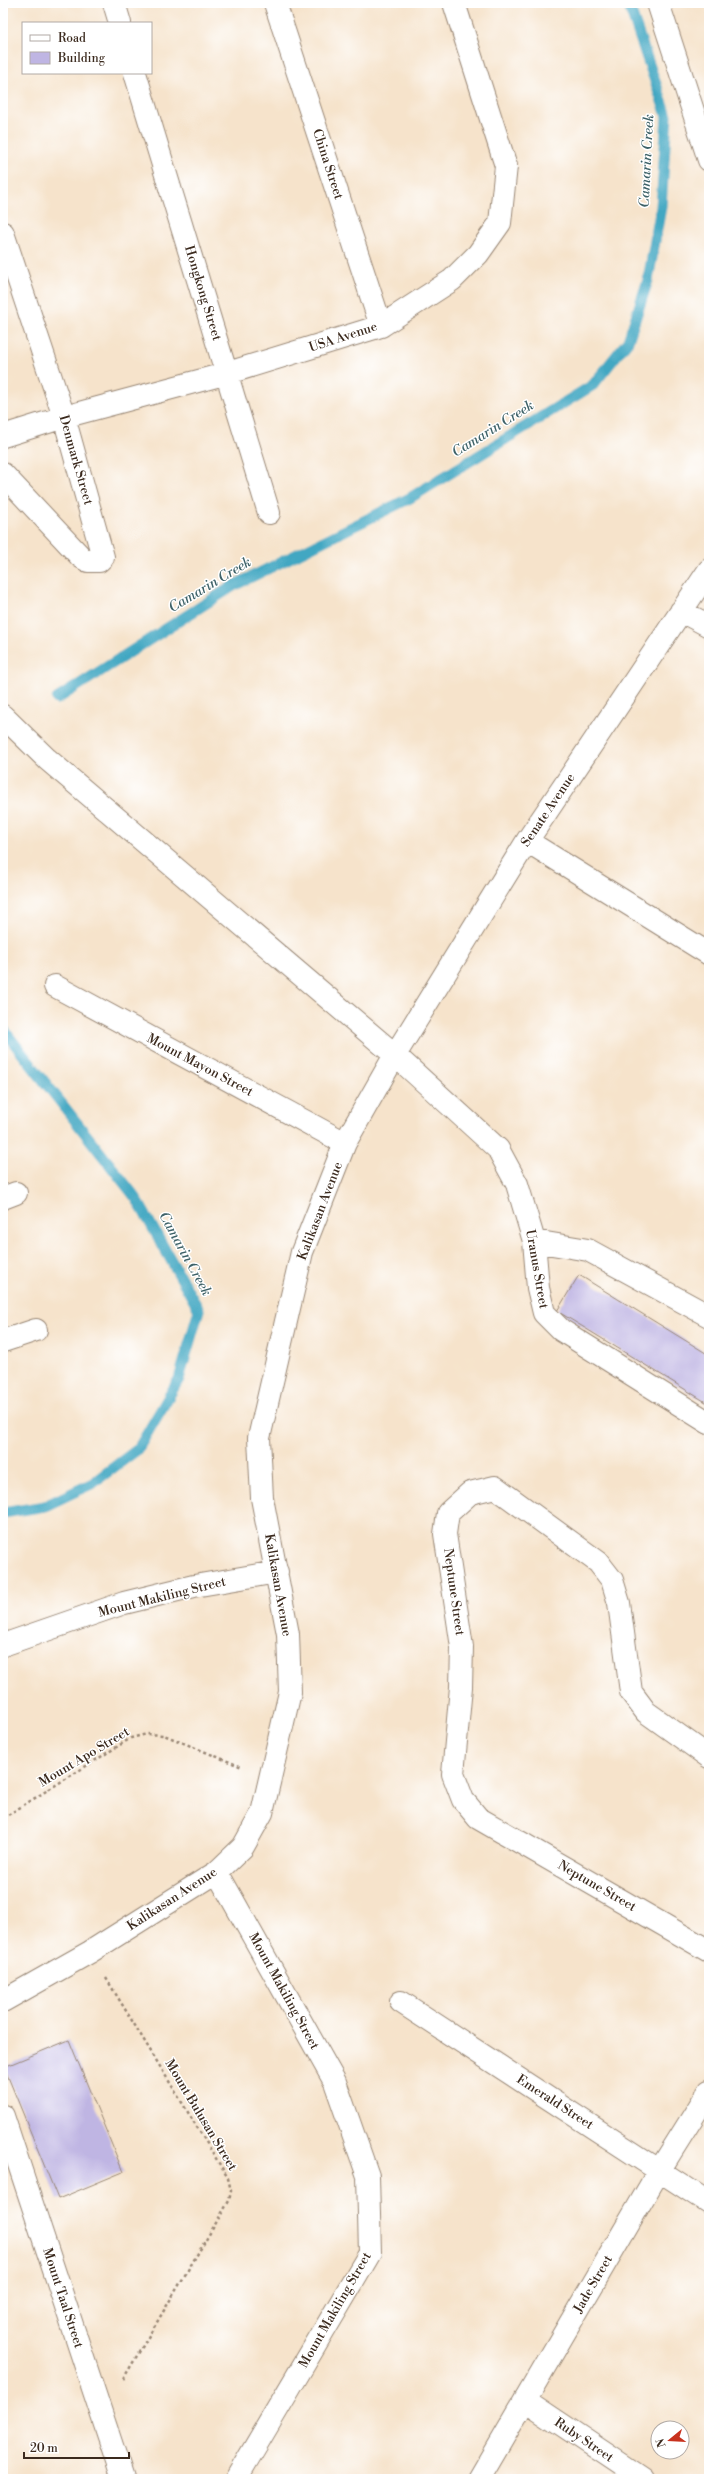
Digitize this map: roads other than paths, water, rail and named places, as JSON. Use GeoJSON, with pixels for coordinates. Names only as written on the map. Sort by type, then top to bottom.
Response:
{"type":"FeatureCollection","features":[{"type":"Feature","properties":{"kind":"street"},"geometry":{"type":"LineString","coordinates":[[114,3],[120,22]]}},
{"type":"Feature","properties":{"kind":"street","name":"China Street"},"geometry":{"type":"LineString","coordinates":[[275,3],[381,326]]}},
{"type":"Feature","properties":{"kind":"street","name":"USA Avenue"},"geometry":{"type":"LineString","coordinates":[[3,436],[64,417],[228,373],[381,326],[452,280],[478,254],[500,223],[506,166],[454,3]]}},
{"type":"Feature","properties":{"kind":"street"},"geometry":{"type":"LineString","coordinates":[[658,3],[709,160]]}},
{"type":"Feature","properties":{"kind":"street","name":"Hongkong Street"},"geometry":{"type":"LineString","coordinates":[[135,74],[228,373],[269,513]]}},
{"type":"Feature","properties":{"kind":"street","name":"Denmark Street"},"geometry":{"type":"LineString","coordinates":[[3,233],[8,267],[64,417],[103,557],[99,561],[88,561],[81,557],[3,474]]}},
{"type":"Feature","properties":{"kind":"street","name":"Senate Avenue"},"geometry":{"type":"LineString","coordinates":[[394,1055],[527,841],[709,570]]}},
{"type":"Feature","properties":{"kind":"street"},"geometry":{"type":"LineString","coordinates":[[681,611],[709,626]]}},
{"type":"Feature","properties":{"kind":"street","name":"Uranus Street"},"geometry":{"type":"LineString","coordinates":[[3,716],[47,759],[394,1055],[498,1149],[517,1184],[534,1241],[538,1288],[544,1313],[561,1330],[709,1423]]}},
{"type":"Feature","properties":{"kind":"street"},"geometry":{"type":"LineString","coordinates":[[527,841],[709,954]]}},
{"type":"Feature","properties":{"kind":"street","name":"Mount Mayon Street"},"geometry":{"type":"LineString","coordinates":[[54,986],[345,1143]]}},
{"type":"Feature","properties":{"kind":"street","name":"Kalikasan Avenue"},"geometry":{"type":"LineString","coordinates":[[3,2001],[90,1952],[217,1872],[243,1847],[262,1813],[290,1692],[288,1634],[262,1498],[259,1438],[302,1252],[345,1143],[394,1055]]}},
{"type":"Feature","properties":{"kind":"street"},"geometry":{"type":"LineString","coordinates":[[534,1241],[588,1250],[709,1316]]}},
{"type":"Feature","properties":{"kind":"street"},"geometry":{"type":"LineString","coordinates":[[3,1341],[36,1330]]}},
{"type":"Feature","properties":{"kind":"street","name":"Neptune Street"},"geometry":{"type":"LineString","coordinates":[[709,1757],[646,1712],[631,1692],[619,1603],[612,1580],[598,1562],[494,1487],[470,1493],[448,1513],[445,1534],[462,1647],[461,1687],[453,1774],[463,1800],[478,1818],[709,1951]]}},
{"type":"Feature","properties":{"kind":"street","name":"Mount Makiling Street"},"geometry":{"type":"LineString","coordinates":[[3,1645],[124,1603],[194,1586],[277,1572]]}},
{"type":"Feature","properties":{"kind":"street","name":"Mount Makiling Street"},"geometry":{"type":"LineString","coordinates":[[217,1872],[335,2082],[368,2176],[370,2252],[236,2479]]}},
{"type":"Feature","properties":{"kind":"street","name":"Emerald Street"},"geometry":{"type":"LineString","coordinates":[[401,2002],[709,2203]]}},
{"type":"Feature","properties":{"kind":"street","name":"Jade Street"},"geometry":{"type":"LineString","coordinates":[[479,2479],[660,2170],[709,2091]]}},
{"type":"Feature","properties":{"kind":"street","name":"Mount Taal Street"},"geometry":{"type":"LineString","coordinates":[[3,2116],[122,2479]]}},
{"type":"Feature","properties":{"kind":"street","name":"Ruby Street"},"geometry":{"type":"LineString","coordinates":[[524,2400],[643,2479]]}},
{"type":"Feature","properties":{"kind":"waterway","name":"Camarin Creek"},"geometry":{"type":"LineString","coordinates":[[57,699],[233,586],[410,498],[593,385],[628,341],[648,280],[661,207],[667,116],[628,3]]}},
{"type":"Feature","properties":{"kind":"waterway","name":"Camarin Creek"},"geometry":{"type":"LineString","coordinates":[[3,1029],[136,1198],[199,1310],[179,1379],[138,1449],[93,1483],[45,1506],[3,1513]]}}]}
